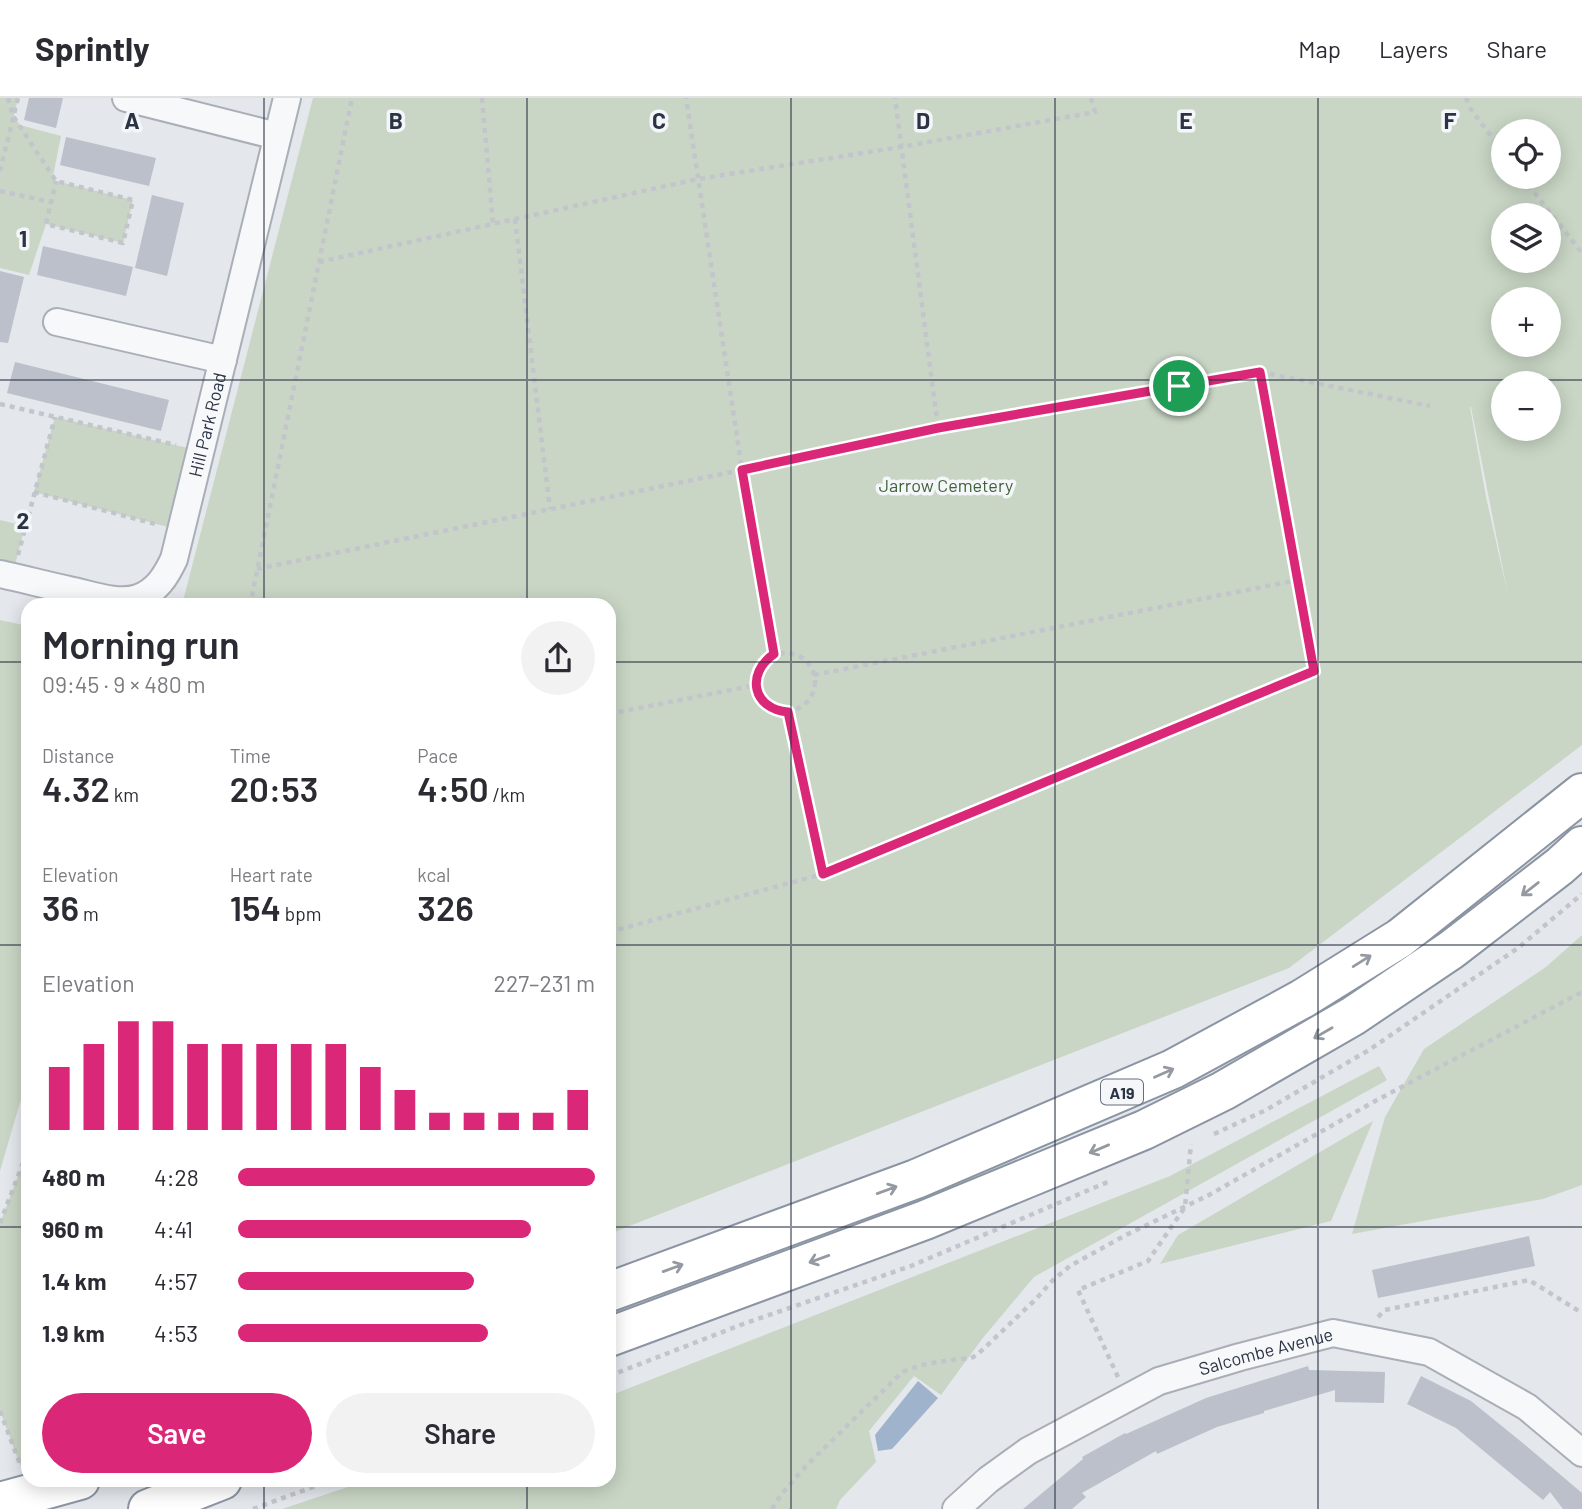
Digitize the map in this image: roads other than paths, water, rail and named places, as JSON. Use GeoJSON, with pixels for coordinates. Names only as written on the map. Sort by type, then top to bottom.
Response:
{"type":"FeatureCollection","features":[{"type":"Feature","properties":{"kind":"highway","name":"A19"},"geometry":{"type":"LineString","coordinates":[[616,1289],[916,1179],[1173,1069],[1302,999],[1400,938],[1582,793]]}},
{"type":"Feature","properties":{"kind":"highway","name":"A19"},"geometry":{"type":"LineString","coordinates":[[616,1334],[938,1215],[1144,1130],[1223,1091],[1353,1016],[1451,950],[1582,846]]}},
{"type":"Feature","properties":{"kind":"highway"},"geometry":{"type":"LineString","coordinates":[[0,1502],[55,1487]]}},
{"type":"Feature","properties":{"kind":"highway"},"geometry":{"type":"LineString","coordinates":[[21,1509],[79,1487]]}},
{"type":"Feature","properties":{"kind":"highway"},"geometry":{"type":"LineString","coordinates":[[151,1508],[204,1487]]}},
{"type":"Feature","properties":{"kind":"street"},"geometry":{"type":"LineString","coordinates":[[126,98],[278,136]]}},
{"type":"Feature","properties":{"kind":"street","name":"Hill Park Road"},"geometry":{"type":"LineString","coordinates":[[138,598],[154,589],[166,576],[174,559],[287,98]]}},
{"type":"Feature","properties":{"kind":"street"},"geometry":{"type":"LineString","coordinates":[[57,322],[223,360]]}},
{"type":"Feature","properties":{"kind":"street","name":"Hill Park Road"},"geometry":{"type":"LineString","coordinates":[[6,575],[110,598]]}},
{"type":"Feature","properties":{"kind":"street","name":"Salcombe Avenue"},"geometry":{"type":"LineString","coordinates":[[956,1509],[988,1479],[1028,1451],[1159,1381],[1333,1334],[1429,1352],[1527,1407],[1582,1453]]}},
{"type":"Feature","properties":{"kind":"water"},"geometry":{"type":"Polygon","coordinates":[[[918,1381],[938,1398],[892,1449],[878,1451],[875,1435],[918,1381]]]}},
{"type":"Feature","properties":{"kind":"park label","name":"Jarrow Cemetery"},"geometry":{"type":"Point","coordinates":[946,485]}}]}
